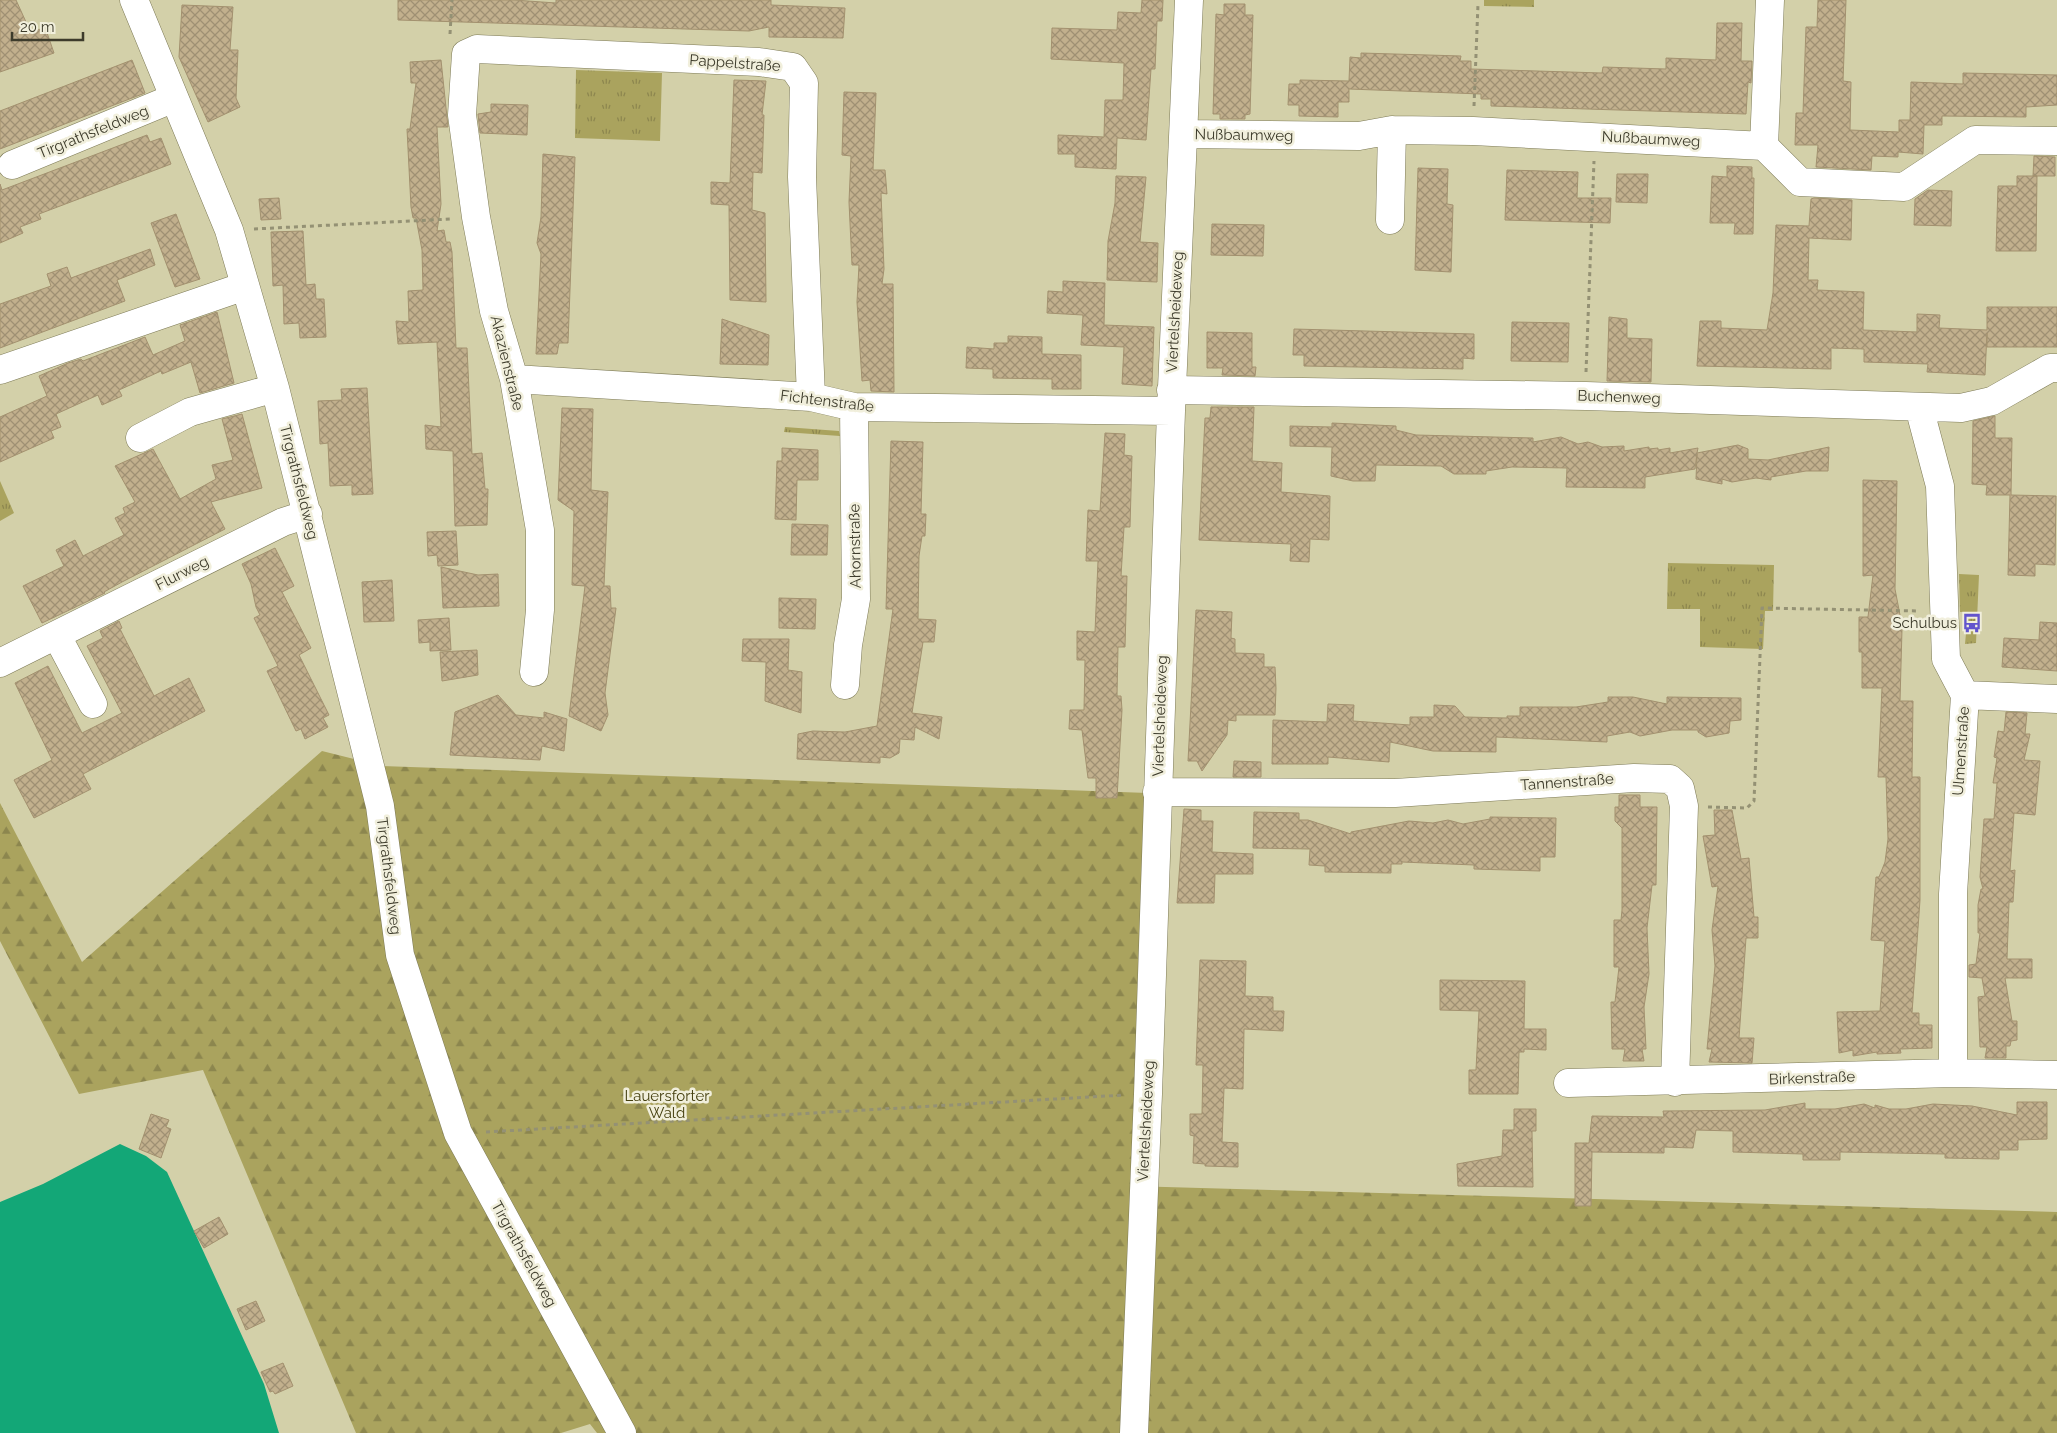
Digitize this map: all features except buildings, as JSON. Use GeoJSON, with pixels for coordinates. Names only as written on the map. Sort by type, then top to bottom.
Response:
{"type":"FeatureCollection","features":[{"type":"Feature","properties":{"kind":"street","name":"Tirgrathsfeldweg"},"geometry":{"type":"LineString","coordinates":[[134,0],[229,230],[275,388],[380,806],[396,938],[400,955],[458,1134],[622,1433]]}},
{"type":"Feature","properties":{"kind":"street","name":"Viertelsheideweg"},"geometry":{"type":"LineString","coordinates":[[1134,1433],[1148,1094],[1171,400],[1185,134],[1189,0]]}},
{"type":"Feature","properties":{"kind":"street"},"geometry":{"type":"LineString","coordinates":[[1770,0],[1764,146],[1800,182],[1904,187],[1975,140],[2057,140]]}},
{"type":"Feature","properties":{"kind":"street","name":"Pappelstraße"},"geometry":{"type":"LineString","coordinates":[[466,54],[477,49],[759,62],[793,67],[804,83],[802,177],[811,397]]}},
{"type":"Feature","properties":{"kind":"street","name":"Akazienstraße"},"geometry":{"type":"LineString","coordinates":[[466,54],[462,115],[476,217],[494,311],[514,379],[540,530],[540,610],[534,672]]}},
{"type":"Feature","properties":{"kind":"street","name":"Tirgrathsfeldweg"},"geometry":{"type":"LineString","coordinates":[[12,165],[174,98]]}},
{"type":"Feature","properties":{"kind":"street","name":"Nußbaumweg"},"geometry":{"type":"LineString","coordinates":[[1185,134],[1359,136],[1392,130],[1473,131],[1595,135],[1764,146]]}},
{"type":"Feature","properties":{"kind":"street"},"geometry":{"type":"LineString","coordinates":[[1390,220],[1392,130]]}},
{"type":"Feature","properties":{"kind":"street"},"geometry":{"type":"LineString","coordinates":[[0,370],[245,286]]}},
{"type":"Feature","properties":{"kind":"street","name":"Buchenweg"},"geometry":{"type":"LineString","coordinates":[[1171,400],[1586,396],[1961,408],[1992,401],[2050,368],[2057,368]]}},
{"type":"Feature","properties":{"kind":"street","name":"Fichtenstraße"},"geometry":{"type":"LineString","coordinates":[[514,379],[811,397],[854,407],[1171,400]]}},
{"type":"Feature","properties":{"kind":"street"},"geometry":{"type":"LineString","coordinates":[[140,438],[190,412],[275,388]]}},
{"type":"Feature","properties":{"kind":"street","name":"Ahornstraße"},"geometry":{"type":"LineString","coordinates":[[845,685],[848,645],[856,599],[854,407]]}},
{"type":"Feature","properties":{"kind":"street","name":"Ulmenstraße"},"geometry":{"type":"LineString","coordinates":[[1919,407],[1940,486],[1946,659],[1965,695],[1952,894],[1953,1073]]}},
{"type":"Feature","properties":{"kind":"street","name":"Flurweg"},"geometry":{"type":"LineString","coordinates":[[0,663],[58,636],[283,522],[308,514]]}},
{"type":"Feature","properties":{"kind":"street"},"geometry":{"type":"LineString","coordinates":[[58,636],[93,704]]}},
{"type":"Feature","properties":{"kind":"street"},"geometry":{"type":"LineString","coordinates":[[1965,695],[2057,699]]}},
{"type":"Feature","properties":{"kind":"street","name":"Tannenstraße"},"geometry":{"type":"LineString","coordinates":[[1157,792],[1395,793],[1670,779],[1680,788],[1684,806],[1675,1082]]}},
{"type":"Feature","properties":{"kind":"street","name":"Birkenstraße"},"geometry":{"type":"LineString","coordinates":[[1568,1083],[1675,1082],[1953,1073],[2057,1075]]}},
{"type":"Feature","properties":{"kind":"path"},"geometry":{"type":"LineString","coordinates":[[1473,131],[1478,4]]}},
{"type":"Feature","properties":{"kind":"path"},"geometry":{"type":"LineString","coordinates":[[1586,396],[1595,135]]}},
{"type":"Feature","properties":{"kind":"path"},"geometry":{"type":"LineString","coordinates":[[229,230],[476,217]]}},
{"type":"Feature","properties":{"kind":"path"},"geometry":{"type":"LineString","coordinates":[[1684,806],[1747,808],[1754,801],[1762,608],[1945,612]]}},
{"type":"Feature","properties":{"kind":"path"},"geometry":{"type":"LineString","coordinates":[[458,1134],[1148,1094]]}},
{"type":"Feature","properties":{"kind":"green space"},"geometry":{"type":"Polygon","coordinates":[[[1484,0],[1534,0],[1534,7],[1484,6],[1484,0]]]}},
{"type":"Feature","properties":{"kind":"green space"},"geometry":{"type":"Polygon","coordinates":[[[576,70],[662,73],[660,141],[575,138],[576,70]]]}},
{"type":"Feature","properties":{"kind":"green space"},"geometry":{"type":"Polygon","coordinates":[[[785,427],[839,431],[840,436],[784,432],[785,427]]]}},
{"type":"Feature","properties":{"kind":"green space"},"geometry":{"type":"Polygon","coordinates":[[[0,481],[14,513],[0,521],[0,481]]]}},
{"type":"Feature","properties":{"kind":"green space"},"geometry":{"type":"Polygon","coordinates":[[[1668,563],[1774,565],[1773,611],[1765,611],[1763,649],[1700,647],[1700,609],[1667,609],[1668,563]]]}},
{"type":"Feature","properties":{"kind":"green space"},"geometry":{"type":"Polygon","coordinates":[[[1959,574],[1979,575],[1976,643],[1965,644],[1968,612],[1960,612],[1959,574]]]}},
{"type":"Feature","properties":{"kind":"green space","name":"Lauersforter Wald"},"geometry":{"type":"Polygon","coordinates":[[[322,751],[382,766],[1148,793],[1130,1186],[2057,1212],[2057,1433],[597,1433],[590,1424],[561,1433],[356,1433],[203,1070],[79,1094],[0,941],[0,803],[82,962],[322,751]]]}},
{"type":"Feature","properties":{"kind":"shaded area"},"geometry":{"type":"Polygon","coordinates":[[[120,1144],[146,1156],[167,1172],[264,1384],[279,1433],[0,1433],[0,1202],[43,1184],[120,1144]]]}},
{"type":"Feature","properties":{"kind":"place","name":"Schulbus"},"geometry":{"type":"Point","coordinates":[1972,623]}}]}
